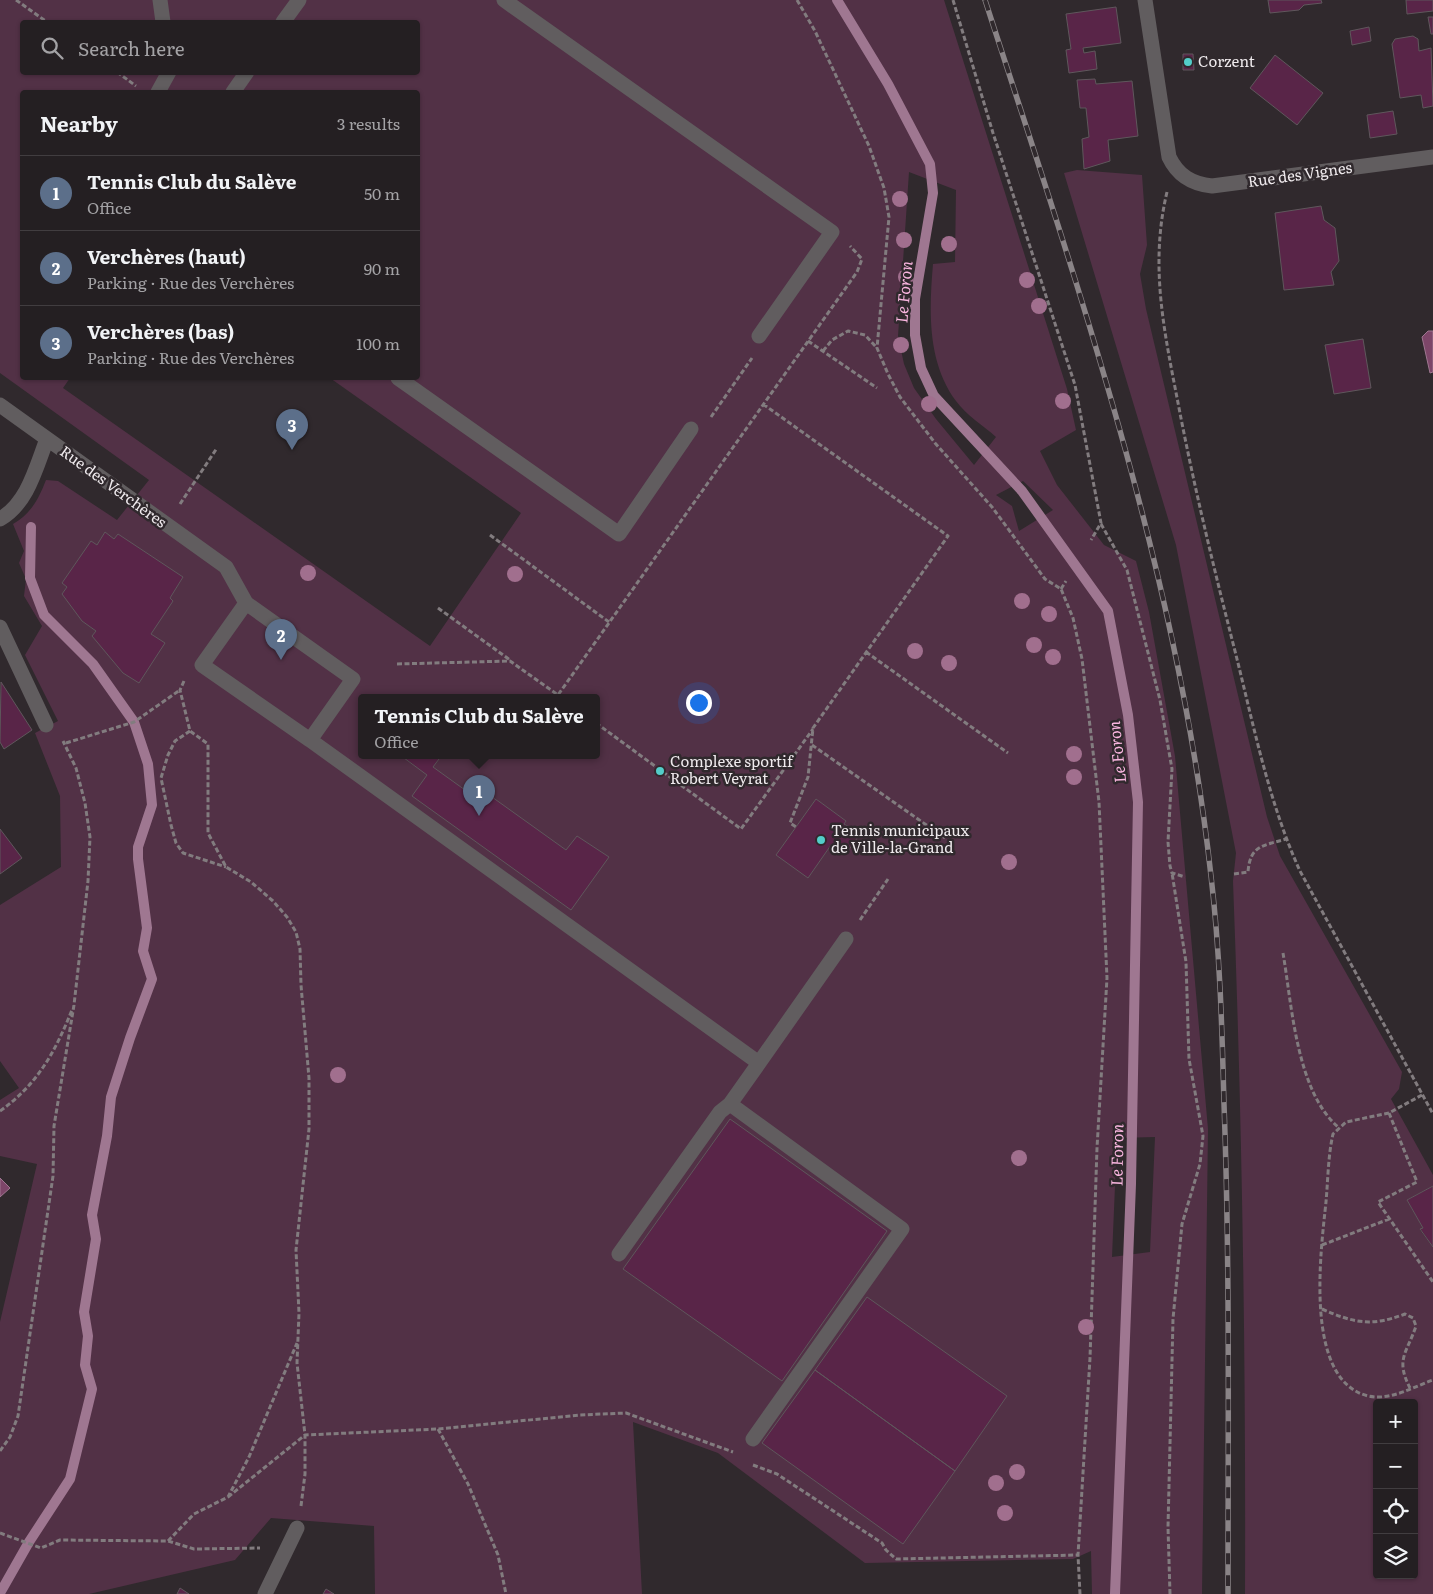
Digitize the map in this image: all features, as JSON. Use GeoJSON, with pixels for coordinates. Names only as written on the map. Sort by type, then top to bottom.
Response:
{"type":"FeatureCollection","features":[{"type":"Feature","properties":{"kind":"street"},"geometry":{"type":"LineString","coordinates":[[160,0],[163,20]]}},
{"type":"Feature","properties":{"kind":"street"},"geometry":{"type":"LineString","coordinates":[[284,20],[299,0]]}},
{"type":"Feature","properties":{"kind":"street"},"geometry":{"type":"LineString","coordinates":[[504,0],[832,232],[759,336]]}},
{"type":"Feature","properties":{"kind":"street"},"geometry":{"type":"LineString","coordinates":[[1145,0],[1166,145],[1173,165]]}},
{"type":"Feature","properties":{"kind":"street"},"geometry":{"type":"LineString","coordinates":[[159,90],[166,75]]}},
{"type":"Feature","properties":{"kind":"street"},"geometry":{"type":"LineString","coordinates":[[234,90],[245,75]]}},
{"type":"Feature","properties":{"kind":"street","name":"Rue des Vignes"},"geometry":{"type":"LineString","coordinates":[[1173,165],[1189,180],[1212,186],[1433,157]]}},
{"type":"Feature","properties":{"kind":"street"},"geometry":{"type":"LineString","coordinates":[[401,380],[619,534],[691,429]]}},
{"type":"Feature","properties":{"kind":"street","name":"Rue des Verchères"},"geometry":{"type":"LineString","coordinates":[[0,405],[226,567],[246,603]]}},
{"type":"Feature","properties":{"kind":"street"},"geometry":{"type":"LineString","coordinates":[[0,519],[18,505],[29,485],[47,439]]}},
{"type":"Feature","properties":{"kind":"street"},"geometry":{"type":"LineString","coordinates":[[310,740],[353,679],[246,603],[202,665],[310,740],[759,1063]]}},
{"type":"Feature","properties":{"kind":"street"},"geometry":{"type":"LineString","coordinates":[[0,627],[46,725]]}},
{"type":"Feature","properties":{"kind":"street"},"geometry":{"type":"LineString","coordinates":[[619,1254],[720,1112],[730,1104],[846,939]]}},
{"type":"Feature","properties":{"kind":"street"},"geometry":{"type":"LineString","coordinates":[[730,1104],[902,1229],[753,1439]]}},
{"type":"Feature","properties":{"kind":"street"},"geometry":{"type":"LineString","coordinates":[[264,1594],[297,1528]]}},
{"type":"Feature","properties":{"kind":"path"},"geometry":{"type":"LineString","coordinates":[[16,0],[45,20]]}},
{"type":"Feature","properties":{"kind":"path"},"geometry":{"type":"LineString","coordinates":[[797,0],[815,30],[869,146],[884,188],[889,216],[877,348]]}},
{"type":"Feature","properties":{"kind":"path"},"geometry":{"type":"LineString","coordinates":[[953,0],[993,133],[1075,385],[1101,523],[1128,570],[1160,700],[1172,769],[1168,842],[1170,866],[1186,962],[1190,1059],[1203,1136],[1200,1164],[1182,1224],[1173,1319],[1168,1527],[1170,1594]]}},
{"type":"Feature","properties":{"kind":"path"},"geometry":{"type":"LineString","coordinates":[[1173,165],[1162,210],[1157,266],[1165,332],[1205,530],[1257,739],[1286,839],[1300,871],[1433,1114]]}},
{"type":"Feature","properties":{"kind":"path"},"geometry":{"type":"LineString","coordinates":[[823,351],[832,340],[848,331],[865,335],[877,348],[900,397],[921,425],[959,472],[992,508],[1045,579],[1061,589],[1073,618],[1082,658],[1099,802],[1106,970],[1097,1148],[1090,1358],[1078,1555],[1080,1594]]}},
{"type":"Feature","properties":{"kind":"path"},"geometry":{"type":"LineString","coordinates":[[691,429],[699,434],[764,341],[759,336]]}},
{"type":"Feature","properties":{"kind":"path"},"geometry":{"type":"LineString","coordinates":[[808,341],[877,388]]}},
{"type":"Feature","properties":{"kind":"path"},"geometry":{"type":"LineString","coordinates":[[600,726],[741,829],[948,536],[763,404]]}},
{"type":"Feature","properties":{"kind":"path"},"geometry":{"type":"LineString","coordinates":[[180,503],[218,448]]}},
{"type":"Feature","properties":{"kind":"path"},"geometry":{"type":"LineString","coordinates":[[1091,540],[1101,523]]}},
{"type":"Feature","properties":{"kind":"path"},"geometry":{"type":"LineString","coordinates":[[490,535],[609,622]]}},
{"type":"Feature","properties":{"kind":"path"},"geometry":{"type":"LineString","coordinates":[[1061,589],[1066,581]]}},
{"type":"Feature","properties":{"kind":"path"},"geometry":{"type":"LineString","coordinates":[[438,608],[510,661]]}},
{"type":"Feature","properties":{"kind":"path"},"geometry":{"type":"LineString","coordinates":[[866,652],[1008,753]]}},
{"type":"Feature","properties":{"kind":"path"},"geometry":{"type":"LineString","coordinates":[[66,743],[134,722],[180,690],[188,672],[202,665]]}},
{"type":"Feature","properties":{"kind":"path"},"geometry":{"type":"LineString","coordinates":[[180,690],[190,731],[208,744],[208,833],[226,867]]}},
{"type":"Feature","properties":{"kind":"path"},"geometry":{"type":"LineString","coordinates":[[0,1451],[10,1437],[18,1416],[53,1176],[54,1126],[74,1005],[88,881],[90,837],[85,802],[76,768],[66,743],[46,725]]}},
{"type":"Feature","properties":{"kind":"path"},"geometry":{"type":"LineString","coordinates":[[796,827],[790,822],[808,777],[813,728]]}},
{"type":"Feature","properties":{"kind":"path"},"geometry":{"type":"LineString","coordinates":[[190,731],[175,741],[168,755],[161,778],[176,843],[183,853],[226,867],[250,882],[273,901],[296,932],[300,949],[301,985],[310,1078],[309,1130],[296,1250],[297,1363],[305,1435],[304,1492],[297,1528]]}},
{"type":"Feature","properties":{"kind":"path"},"geometry":{"type":"LineString","coordinates":[[811,745],[945,838]]}},
{"type":"Feature","properties":{"kind":"path"},"geometry":{"type":"LineString","coordinates":[[1234,874],[1248,872],[1250,857],[1256,849],[1286,839]]}},
{"type":"Feature","properties":{"kind":"path"},"geometry":{"type":"LineString","coordinates":[[1172,873],[1185,877]]}},
{"type":"Feature","properties":{"kind":"path"},"geometry":{"type":"LineString","coordinates":[[846,939],[888,879]]}},
{"type":"Feature","properties":{"kind":"path"},"geometry":{"type":"LineString","coordinates":[[1283,952],[1303,1064],[1323,1111],[1338,1127]]}},
{"type":"Feature","properties":{"kind":"path"},"geometry":{"type":"LineString","coordinates":[[0,1111],[14,1101],[38,1077],[59,1040],[74,1005]]}},
{"type":"Feature","properties":{"kind":"path"},"geometry":{"type":"LineString","coordinates":[[1422,1095],[1389,1112],[1346,1122],[1338,1127],[1332,1139],[1322,1245],[1322,1309],[1327,1349],[1336,1371],[1349,1385],[1367,1396],[1376,1397],[1394,1395],[1433,1380]]}},
{"type":"Feature","properties":{"kind":"path"},"geometry":{"type":"LineString","coordinates":[[1389,1112],[1417,1182],[1378,1202],[1433,1282]]}},
{"type":"Feature","properties":{"kind":"path"},"geometry":{"type":"LineString","coordinates":[[1322,1245],[1389,1219]]}},
{"type":"Feature","properties":{"kind":"path"},"geometry":{"type":"LineString","coordinates":[[1322,1309],[1353,1322],[1377,1322],[1405,1314],[1413,1318],[1416,1326],[1405,1348],[1402,1362],[1404,1376],[1410,1388]]}},
{"type":"Feature","properties":{"kind":"path"},"geometry":{"type":"LineString","coordinates":[[228,1497],[249,1457],[298,1340]]}},
{"type":"Feature","properties":{"kind":"path"},"geometry":{"type":"LineString","coordinates":[[168,1541],[194,1514],[228,1497],[305,1435],[438,1429],[580,1415],[626,1413],[718,1446],[738,1456]]}},
{"type":"Feature","properties":{"kind":"path"},"geometry":{"type":"LineString","coordinates":[[438,1429],[468,1484],[498,1555],[506,1594]]}},
{"type":"Feature","properties":{"kind":"path"},"geometry":{"type":"LineString","coordinates":[[750,1463],[777,1474],[882,1543],[886,1550],[896,1559],[1078,1555]]}},
{"type":"Feature","properties":{"kind":"path"},"geometry":{"type":"LineString","coordinates":[[1,1533],[41,1548],[60,1540],[168,1541],[194,1549],[264,1548]]}},
{"type":"Feature","properties":{"kind":"shaded area"},"geometry":{"type":"Polygon","coordinates":[[[0,0],[944,0],[1067,389],[1076,430],[1040,451],[1057,485],[1104,545],[1136,561],[1149,612],[1175,756],[1208,1129],[1202,1594],[1092,1594],[1091,1551],[1073,1559],[865,1563],[718,1453],[633,1422],[642,1594],[375,1594],[374,1526],[271,1518],[235,1560],[89,1594],[0,1594],[0,1322],[37,1164],[0,1156],[0,1100],[19,1088],[0,1061],[0,905],[61,867],[60,796],[35,733],[58,721],[25,655],[42,626],[24,596],[26,579],[19,563],[24,551],[13,524],[34,505],[46,480],[58,481],[117,520],[149,480],[0,373],[0,0]],[[909,172],[898,336],[904,364],[914,388],[936,419],[974,465],[996,437],[956,401],[940,370],[932,336],[933,264],[955,262],[956,190],[909,172]],[[1023,481],[996,495],[1012,506],[1019,531],[1053,510],[1023,481]],[[1155,1137],[1117,1138],[1112,1257],[1150,1252],[1155,1137]]]}},
{"type":"Feature","properties":{"kind":"shaded area"},"geometry":{"type":"Polygon","coordinates":[[[1077,170],[1142,175],[1147,245],[1140,274],[1146,309],[1267,817],[1280,856],[1402,1072],[1399,1089],[1391,1099],[1433,1175],[1433,1186],[1407,1200],[1423,1228],[1420,1230],[1433,1247],[1433,1594],[1245,1594],[1243,1238],[1233,881],[1236,853],[1176,545],[1064,173],[1077,170]]]}},
{"type":"Feature","properties":{"kind":"shaded area"},"geometry":{"type":"Polygon","coordinates":[[[1428,331],[1433,331],[1433,372],[1430,373],[1422,337],[1428,331]]]}},
{"type":"Feature","properties":{"kind":"shaded area"},"geometry":{"type":"Polygon","coordinates":[[[0,1178],[10,1188],[0,1197],[0,1178]]]}},
{"type":"Feature","properties":{"kind":"building"},"geometry":{"type":"Polygon","coordinates":[[[1268,0],[1321,0],[1322,3],[1304,5],[1299,10],[1270,13],[1268,0]]]}},
{"type":"Feature","properties":{"kind":"building"},"geometry":{"type":"Polygon","coordinates":[[[1406,0],[1433,0],[1433,11],[1407,14],[1406,0]]]}},
{"type":"Feature","properties":{"kind":"building"},"geometry":{"type":"Polygon","coordinates":[[[1116,7],[1121,43],[1083,48],[1084,53],[1095,51],[1097,69],[1069,73],[1066,50],[1071,49],[1066,14],[1116,7]]]}},
{"type":"Feature","properties":{"kind":"building"},"geometry":{"type":"Polygon","coordinates":[[[1428,17],[1433,17],[1433,34],[1431,34],[1428,17]]]}},
{"type":"Feature","properties":{"kind":"building"},"geometry":{"type":"Polygon","coordinates":[[[1369,27],[1371,41],[1352,45],[1350,31],[1369,27]]]}},
{"type":"Feature","properties":{"kind":"building"},"geometry":{"type":"Polygon","coordinates":[[[1413,36],[1418,39],[1419,51],[1431,48],[1433,106],[1423,108],[1421,95],[1400,98],[1392,44],[1395,39],[1413,36]]]}},
{"type":"Feature","properties":{"kind":"building","name":"Corzent"},"geometry":{"type":"Polygon","coordinates":[[[1183,54],[1193,54],[1194,70],[1183,70],[1183,54]]]}},
{"type":"Feature","properties":{"kind":"building"},"geometry":{"type":"Polygon","coordinates":[[[1275,55],[1323,93],[1297,125],[1250,88],[1275,55]]]}},
{"type":"Feature","properties":{"kind":"building"},"geometry":{"type":"Polygon","coordinates":[[[1095,79],[1096,84],[1132,81],[1138,136],[1108,140],[1110,161],[1084,169],[1082,139],[1089,137],[1086,108],[1080,108],[1077,80],[1095,79]]]}},
{"type":"Feature","properties":{"kind":"building"},"geometry":{"type":"Polygon","coordinates":[[[1393,111],[1397,134],[1370,138],[1367,115],[1393,111]]]}},
{"type":"Feature","properties":{"kind":"building"},"geometry":{"type":"Polygon","coordinates":[[[1321,206],[1324,220],[1335,228],[1339,261],[1331,272],[1334,285],[1284,290],[1275,213],[1321,206]]]}},
{"type":"Feature","properties":{"kind":"building"},"geometry":{"type":"Polygon","coordinates":[[[1363,339],[1371,388],[1334,394],[1325,345],[1363,339]]]}},
{"type":"Feature","properties":{"kind":"building"},"geometry":{"type":"Polygon","coordinates":[[[105,532],[114,539],[118,534],[183,577],[170,598],[173,601],[151,634],[165,643],[139,683],[123,673],[92,636],[96,631],[82,621],[62,594],[67,587],[62,583],[91,541],[97,545],[105,532]]]}},
{"type":"Feature","properties":{"kind":"building"},"geometry":{"type":"Polygon","coordinates":[[[1,682],[32,730],[4,749],[0,742],[1,682]]]}},
{"type":"Feature","properties":{"kind":"building"},"geometry":{"type":"Polygon","coordinates":[[[405,759],[439,759],[433,767],[465,790],[471,782],[566,850],[577,836],[609,857],[571,910],[412,796],[427,775],[405,759]]]}},
{"type":"Feature","properties":{"kind":"building","name":"Tennis municipaux de Ville-la-Grand"},"geometry":{"type":"Polygon","coordinates":[[[816,799],[846,821],[844,824],[860,834],[845,855],[831,845],[808,878],[776,855],[816,799]]]}},
{"type":"Feature","properties":{"kind":"building"},"geometry":{"type":"Polygon","coordinates":[[[0,829],[22,858],[0,874],[0,829]]]}},
{"type":"Feature","properties":{"kind":"building"},"geometry":{"type":"Polygon","coordinates":[[[730,1119],[887,1231],[782,1381],[623,1269],[730,1119]]]}},
{"type":"Feature","properties":{"kind":"building"},"geometry":{"type":"Polygon","coordinates":[[[1433,1186],[1433,1247],[1420,1229],[1423,1228],[1407,1200],[1433,1186]]]}},
{"type":"Feature","properties":{"kind":"building"},"geometry":{"type":"Polygon","coordinates":[[[867,1297],[1007,1396],[955,1471],[815,1370],[867,1297]]]}},
{"type":"Feature","properties":{"kind":"building"},"geometry":{"type":"Polygon","coordinates":[[[815,1370],[955,1471],[903,1544],[762,1443],[815,1370]]]}},
{"type":"Feature","properties":{"kind":"building"},"geometry":{"type":"Polygon","coordinates":[[[180,1588],[189,1594],[177,1594],[180,1588]]]}},
{"type":"Feature","properties":{"kind":"building"},"geometry":{"type":"Polygon","coordinates":[[[326,1589],[334,1594],[323,1594],[326,1589]]]}},
{"type":"Feature","properties":{"kind":"waterway","name":"Le Foron"},"geometry":{"type":"LineString","coordinates":[[837,0],[888,84],[930,164],[933,193],[915,299],[915,335],[921,368],[934,396],[1022,491],[1108,611],[1128,715],[1138,802],[1131,1184],[1115,1594]]}},
{"type":"Feature","properties":{"kind":"waterway"},"geometry":{"type":"LineString","coordinates":[[0,1593],[29,1542],[70,1479],[92,1389],[85,1365],[88,1336],[84,1312],[96,1239],[92,1215],[107,1136],[111,1097],[152,979],[143,951],[147,928],[138,859],[138,847],[152,805],[148,764],[134,722],[93,664],[44,615],[30,578],[31,527]]}},
{"type":"Feature","properties":{"kind":"railway"},"geometry":{"type":"LineString","coordinates":[[985,0],[1055,215],[1120,432],[1150,542],[1175,652],[1196,763],[1211,876],[1219,962],[1228,1288],[1228,1594]]}},
{"type":"Feature","properties":{"kind":"place","name":"Corzent"},"geometry":{"type":"Point","coordinates":[1188,62]}},
{"type":"Feature","properties":{"kind":"place","name":"Verchères (bas)"},"geometry":{"type":"Point","coordinates":[292,450]}},
{"type":"Feature","properties":{"kind":"place","name":"Verchères (haut)"},"geometry":{"type":"Point","coordinates":[281,660]}},
{"type":"Feature","properties":{"kind":"place","name":"Complexe sportif Robert Veyrat"},"geometry":{"type":"Point","coordinates":[660,771]}},
{"type":"Feature","properties":{"kind":"place","name":"Tennis Club du Salève"},"geometry":{"type":"Point","coordinates":[479,816]}},
{"type":"Feature","properties":{"kind":"place","name":"Tennis municipaux de Ville-la-Grand"},"geometry":{"type":"Point","coordinates":[821,840]}}]}
